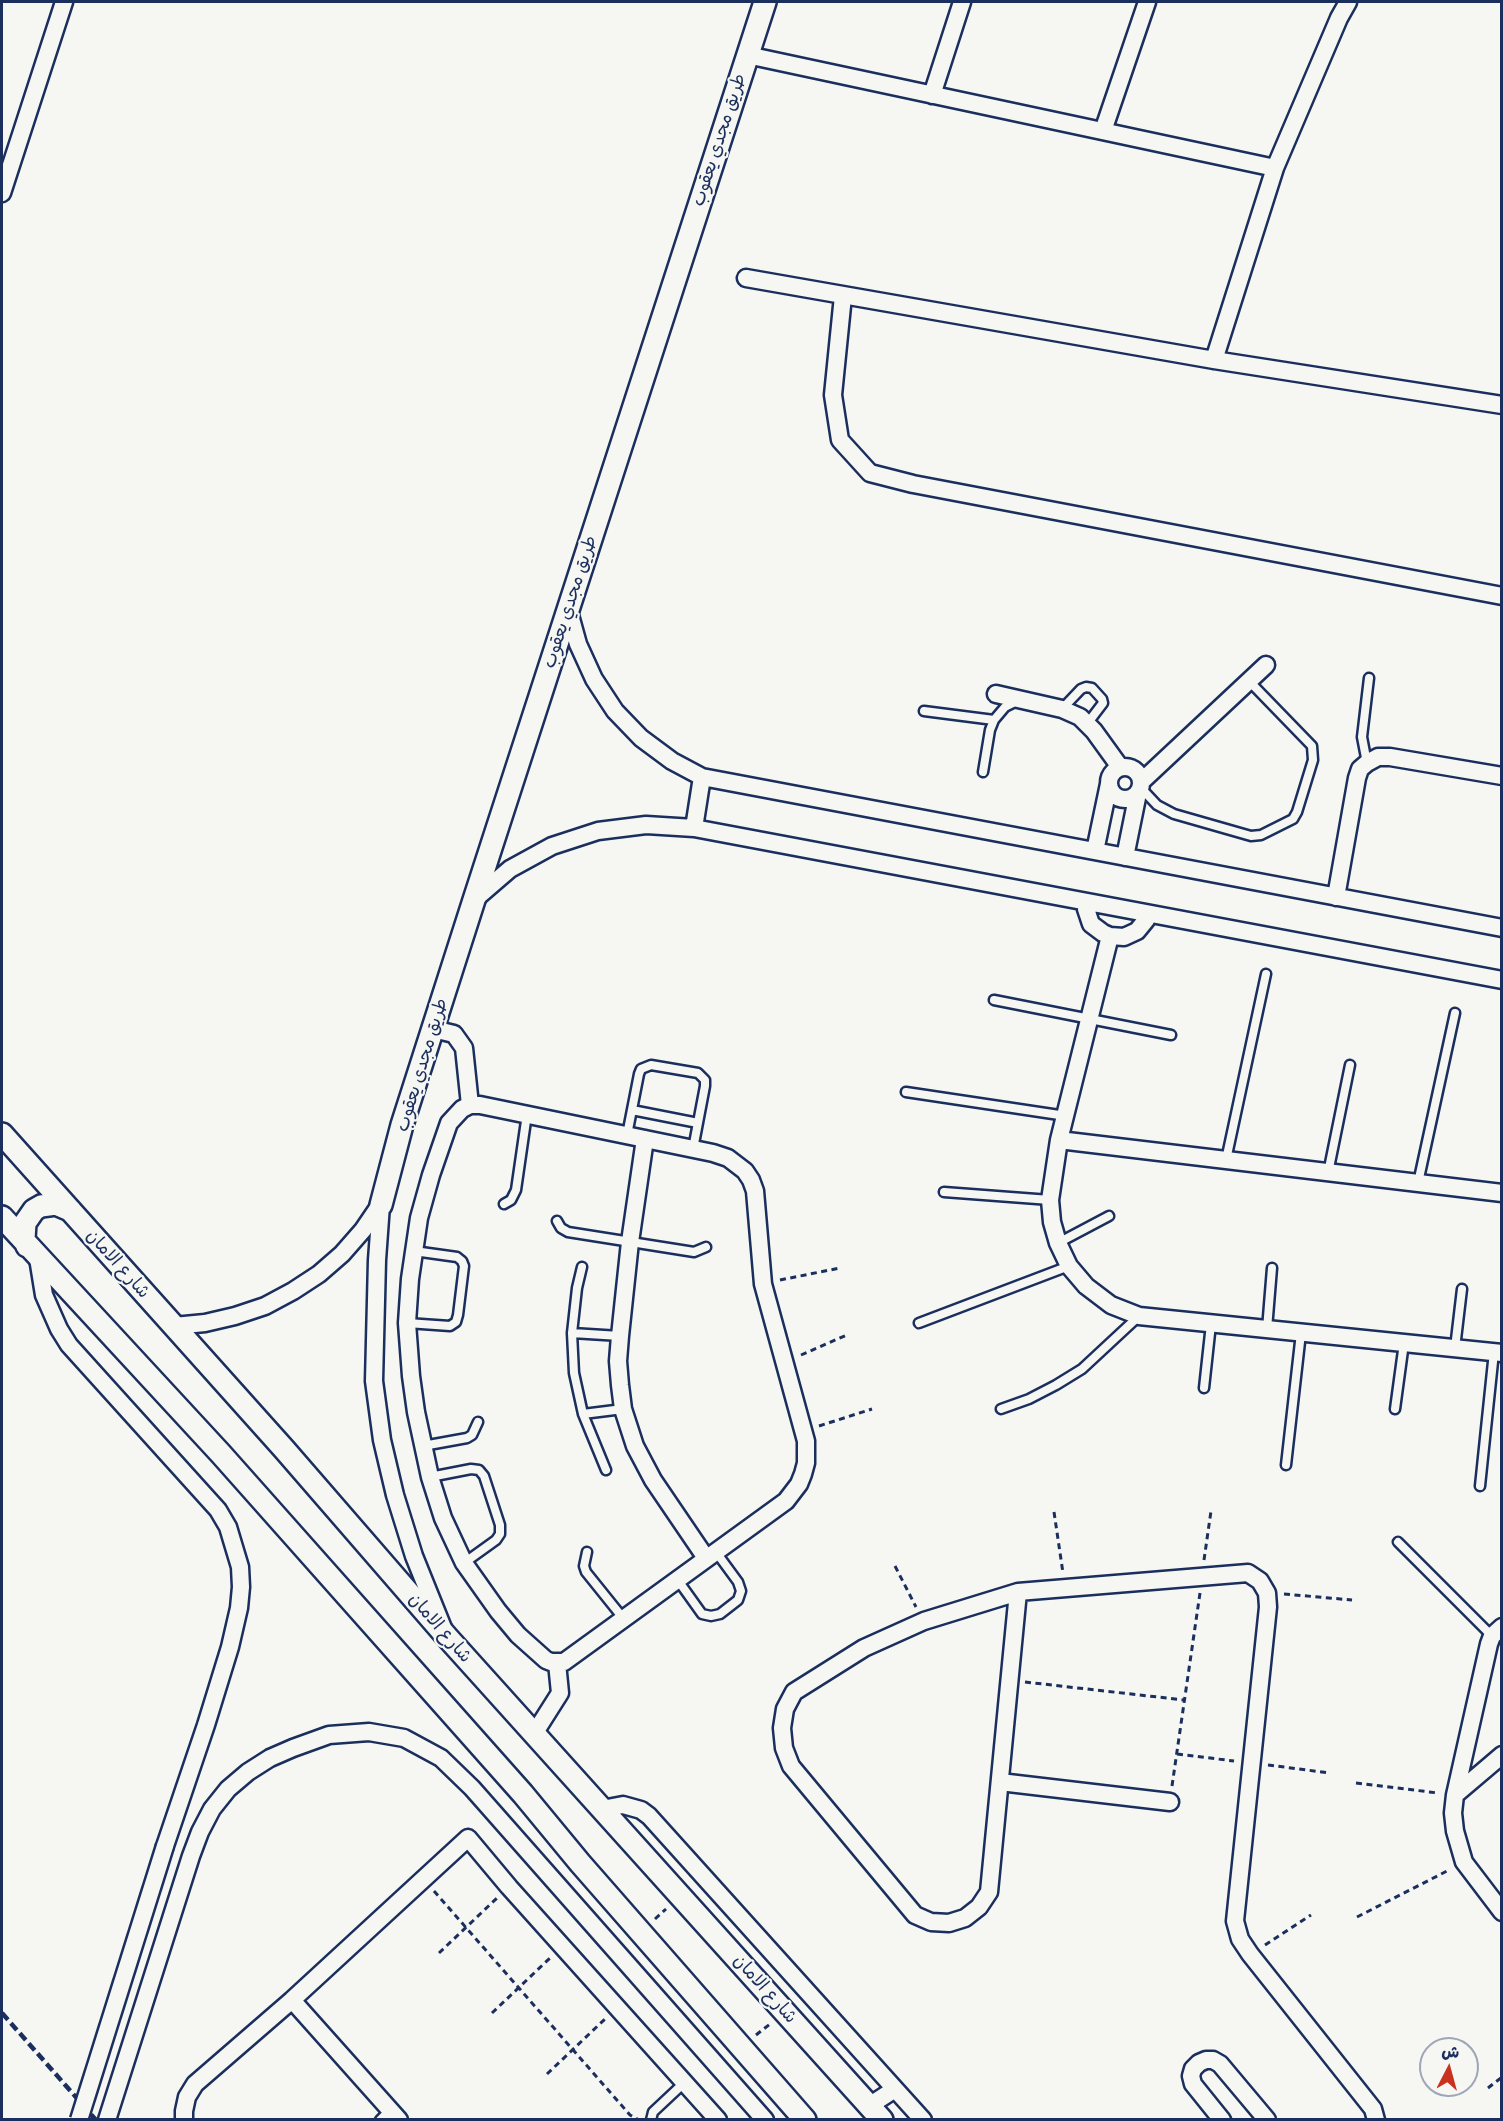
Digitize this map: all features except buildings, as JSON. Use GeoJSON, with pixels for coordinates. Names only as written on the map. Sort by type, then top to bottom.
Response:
{"type":"FeatureCollection","features":[{"type":"Feature","properties":{"kind":"street"},"geometry":{"type":"LineString","coordinates":[[2,193],[64,2]]}},
{"type":"Feature","properties":{"kind":"street","name":"طريق مجدي يعقوب"},"geometry":{"type":"LineString","coordinates":[[447,1637],[414,1556],[395,1495],[382,1440],[374,1382],[381,1204],[402,1125],[765,2]]}},
{"type":"Feature","properties":{"kind":"street"},"geometry":{"type":"LineString","coordinates":[[932,95],[962,2]]}},
{"type":"Feature","properties":{"kind":"street"},"geometry":{"type":"LineString","coordinates":[[1103,131],[1147,2]]}},
{"type":"Feature","properties":{"kind":"street"},"geometry":{"type":"LineString","coordinates":[[1214,360],[1275,168],[1348,2]]}},
{"type":"Feature","properties":{"kind":"street"},"geometry":{"type":"LineString","coordinates":[[747,55],[1275,168]]}},
{"type":"Feature","properties":{"kind":"street"},"geometry":{"type":"LineString","coordinates":[[746,278],[1214,360],[1502,405]]}},
{"type":"Feature","properties":{"kind":"street"},"geometry":{"type":"LineString","coordinates":[[843,296],[833,396],[840,440],[870,473],[913,484],[1502,596]]}},
{"type":"Feature","properties":{"kind":"street"},"geometry":{"type":"LineString","coordinates":[[568,608],[578,644],[594,679],[615,711],[649,744],[672,761],[702,777],[1502,928]]}},
{"type":"Feature","properties":{"kind":"street"},"geometry":{"type":"LineString","coordinates":[[1109,784],[1111,790],[1120,798],[1133,797],[1266,665]]}},
{"type":"Feature","properties":{"kind":"street"},"geometry":{"type":"LineString","coordinates":[[996,694],[1062,709],[1087,723],[1120,767]]}},
{"type":"Feature","properties":{"kind":"street"},"geometry":{"type":"LineString","coordinates":[[1336,897],[1360,769],[1367,763],[1378,758],[1390,757],[1502,776]]}},
{"type":"Feature","properties":{"kind":"street"},"geometry":{"type":"LineString","coordinates":[[1095,851],[1112,774],[1120,767],[1132,768],[1137,771],[1140,788],[1125,857]]}},
{"type":"Feature","properties":{"kind":"street"},"geometry":{"type":"LineString","coordinates":[[694,828],[702,777]]}},
{"type":"Feature","properties":{"kind":"street"},"geometry":{"type":"LineString","coordinates":[[474,900],[510,869],[552,846],[598,831],[645,825],[694,828],[1502,980]]}},
{"type":"Feature","properties":{"kind":"street"},"geometry":{"type":"LineString","coordinates":[[1086,902],[1091,924],[1096,929],[1117,938],[1131,935],[1142,926],[1149,914]]}},
{"type":"Feature","properties":{"kind":"street"},"geometry":{"type":"LineString","coordinates":[[1110,936],[1059,1140],[1050,1200],[1052,1222],[1058,1244],[1070,1266],[1086,1286],[1110,1305],[1139,1316],[1498,1353]]}},
{"type":"Feature","properties":{"kind":"street"},"geometry":{"type":"LineString","coordinates":[[433,1029],[454,1034],[464,1048],[470,1105]]}},
{"type":"Feature","properties":{"kind":"street"},"geometry":{"type":"LineString","coordinates":[[470,1105],[527,1114],[693,1149],[728,1158],[745,1171],[755,1191],[763,1284],[806,1441],[806,1463],[799,1484],[786,1501],[564,1662],[558,1663],[546,1660],[518,1635],[464,1563],[443,1518],[430,1477],[416,1412],[407,1323],[419,1218],[430,1175],[449,1123],[462,1109],[470,1105]]}},
{"type":"Feature","properties":{"kind":"street"},"geometry":{"type":"LineString","coordinates":[[2,1134],[6,1149],[2,1162]]}},
{"type":"Feature","properties":{"kind":"street","name":"شارع الامان"},"geometry":{"type":"LineString","coordinates":[[2,1134],[284,1449],[447,1637],[876,2113]]}},
{"type":"Feature","properties":{"kind":"street"},"geometry":{"type":"LineString","coordinates":[[645,1139],[630,1242],[620,1336],[618,1361],[623,1409],[635,1446],[653,1480],[711,1555]]}},
{"type":"Feature","properties":{"kind":"street"},"geometry":{"type":"LineString","coordinates":[[1059,1140],[1502,1193]]}},
{"type":"Feature","properties":{"kind":"street"},"geometry":{"type":"LineString","coordinates":[[70,1210],[56,1204],[41,1206],[34,1210],[25,1223],[24,1239],[32,1252],[44,1295],[58,1329],[69,1345],[218,1510],[228,1527],[240,1567],[239,1608],[230,1647],[79,2120]]}},
{"type":"Feature","properties":{"kind":"street","name":"طريق مجدي يعقوب"},"geometry":{"type":"LineString","coordinates":[[174,1326],[205,1323],[236,1316],[293,1291],[319,1274],[342,1254],[381,1204]]}},
{"type":"Feature","properties":{"kind":"street"},"geometry":{"type":"LineString","coordinates":[[2,1217],[221,1454],[524,1794],[580,1863],[805,2120]]}},
{"type":"Feature","properties":{"kind":"street"},"geometry":{"type":"LineString","coordinates":[[1018,1592],[988,1892],[979,1907],[965,1918],[949,1923],[931,1922],[915,1915],[791,1766],[784,1748],[782,1728],[785,1709],[794,1692],[864,1648],[924,1621],[1018,1592],[1248,1573],[1260,1581],[1268,1593],[1268,1607],[1235,1921],[1240,1939],[1250,1954],[1373,2109],[1376,2120]]}},
{"type":"Feature","properties":{"kind":"street"},"geometry":{"type":"LineString","coordinates":[[1497,1631],[1455,1794],[1455,1831],[1464,1862],[1502,1912]]}},
{"type":"Feature","properties":{"kind":"street"},"geometry":{"type":"LineString","coordinates":[[534,1734],[560,1693],[558,1663]]}},
{"type":"Feature","properties":{"kind":"street"},"geometry":{"type":"LineString","coordinates":[[107,2120],[191,1856],[212,1809],[248,1772],[270,1758],[329,1735],[369,1732],[404,1738],[441,1758],[472,1788],[765,2120]]}},
{"type":"Feature","properties":{"kind":"street"},"geometry":{"type":"LineString","coordinates":[[1455,1794],[1502,1755]]}},
{"type":"Feature","properties":{"kind":"street"},"geometry":{"type":"LineString","coordinates":[[1000,1782],[1170,1802]]}},
{"type":"Feature","properties":{"kind":"street"},"geometry":{"type":"LineString","coordinates":[[602,1809],[623,1805],[633,1807],[649,1816],[923,2120]]}},
{"type":"Feature","properties":{"kind":"street"},"geometry":{"type":"LineString","coordinates":[[184,2120],[188,2097],[195,2084],[292,2000],[468,1838],[509,1887],[718,2120]]}},
{"type":"Feature","properties":{"kind":"street"},"geometry":{"type":"LineString","coordinates":[[292,2000],[390,2116]]}},
{"type":"Feature","properties":{"kind":"street"},"geometry":{"type":"LineString","coordinates":[[1222,2120],[1193,2084],[1191,2076],[1193,2069],[1206,2060],[1214,2060],[1220,2064],[1267,2120]]}},
{"type":"Feature","properties":{"kind":"street"},"geometry":{"type":"LineString","coordinates":[[876,2113],[896,2089]]}},
{"type":"Feature","properties":{"kind":"lane"},"geometry":{"type":"LineString","coordinates":[[1367,763],[1362,738],[1369,678]]}},
{"type":"Feature","properties":{"kind":"lane"},"geometry":{"type":"LineString","coordinates":[[1140,788],[1157,805],[1174,814],[1251,836],[1261,835],[1293,819],[1313,760],[1312,746],[1249,681]]}},
{"type":"Feature","properties":{"kind":"lane"},"geometry":{"type":"LineString","coordinates":[[1062,709],[1081,689],[1092,688],[1103,703],[1087,723]]}},
{"type":"Feature","properties":{"kind":"lane"},"geometry":{"type":"LineString","coordinates":[[983,772],[990,730],[994,720],[1005,707],[1020,699]]}},
{"type":"Feature","properties":{"kind":"lane"},"geometry":{"type":"LineString","coordinates":[[924,711],[994,720]]}},
{"type":"Feature","properties":{"kind":"lane"},"geometry":{"type":"LineString","coordinates":[[1226,1160],[1266,974]]}},
{"type":"Feature","properties":{"kind":"lane"},"geometry":{"type":"LineString","coordinates":[[994,1000],[1171,1035]]}},
{"type":"Feature","properties":{"kind":"lane"},"geometry":{"type":"LineString","coordinates":[[1418,1183],[1455,1013]]}},
{"type":"Feature","properties":{"kind":"lane"},"geometry":{"type":"LineString","coordinates":[[627,1135],[639,1074],[646,1065],[698,1073],[705,1080],[705,1086],[693,1149]]}},
{"type":"Feature","properties":{"kind":"lane"},"geometry":{"type":"LineString","coordinates":[[1328,1173],[1350,1065]]}},
{"type":"Feature","properties":{"kind":"lane"},"geometry":{"type":"LineString","coordinates":[[906,1092],[1065,1116]]}},
{"type":"Feature","properties":{"kind":"lane"},"geometry":{"type":"LineString","coordinates":[[632,1110],[698,1124]]}},
{"type":"Feature","properties":{"kind":"lane"},"geometry":{"type":"LineString","coordinates":[[504,1204],[511,1200],[516,1190],[527,1114]]}},
{"type":"Feature","properties":{"kind":"lane"},"geometry":{"type":"LineString","coordinates":[[944,1192],[1050,1200]]}},
{"type":"Feature","properties":{"kind":"lane"},"geometry":{"type":"LineString","coordinates":[[1058,1244],[1108,1216]]}},
{"type":"Feature","properties":{"kind":"lane"},"geometry":{"type":"LineString","coordinates":[[557,1221],[561,1228],[568,1232],[694,1252],[706,1247]]}},
{"type":"Feature","properties":{"kind":"lane"},"geometry":{"type":"LineString","coordinates":[[407,1323],[450,1326],[456,1322],[464,1266],[457,1257],[414,1251]]}},
{"type":"Feature","properties":{"kind":"lane"},"geometry":{"type":"LineString","coordinates":[[919,1323],[1070,1266]]}},
{"type":"Feature","properties":{"kind":"lane"},"geometry":{"type":"LineString","coordinates":[[582,1267],[575,1299],[572,1332],[574,1373],[589,1433],[606,1470]]}},
{"type":"Feature","properties":{"kind":"lane"},"geometry":{"type":"LineString","coordinates":[[1267,1329],[1272,1268]]}},
{"type":"Feature","properties":{"kind":"lane"},"geometry":{"type":"LineString","coordinates":[[1455,1348],[1462,1289]]}},
{"type":"Feature","properties":{"kind":"lane"},"geometry":{"type":"LineString","coordinates":[[1001,1409],[1029,1399],[1082,1369],[1139,1316]]}},
{"type":"Feature","properties":{"kind":"lane"},"geometry":{"type":"LineString","coordinates":[[1204,1388],[1211,1324]]}},
{"type":"Feature","properties":{"kind":"lane"},"geometry":{"type":"LineString","coordinates":[[572,1332],[620,1336]]}},
{"type":"Feature","properties":{"kind":"lane"},"geometry":{"type":"LineString","coordinates":[[1286,1465],[1301,1333]]}},
{"type":"Feature","properties":{"kind":"lane"},"geometry":{"type":"LineString","coordinates":[[1395,1409],[1404,1343]]}},
{"type":"Feature","properties":{"kind":"lane"},"geometry":{"type":"LineString","coordinates":[[1480,1486],[1498,1353]]}},
{"type":"Feature","properties":{"kind":"lane"},"geometry":{"type":"LineString","coordinates":[[583,1414],[623,1409]]}},
{"type":"Feature","properties":{"kind":"lane"},"geometry":{"type":"LineString","coordinates":[[423,1446],[467,1438],[472,1435],[478,1422]]}},
{"type":"Feature","properties":{"kind":"lane"},"geometry":{"type":"LineString","coordinates":[[430,1477],[471,1469],[479,1470],[484,1476],[500,1525],[500,1534],[496,1540],[464,1563]]}},
{"type":"Feature","properties":{"kind":"lane"},"geometry":{"type":"LineString","coordinates":[[1398,1542],[1497,1631]]}},
{"type":"Feature","properties":{"kind":"lane"},"geometry":{"type":"LineString","coordinates":[[587,1552],[584,1566],[586,1572],[623,1618]]}},
{"type":"Feature","properties":{"kind":"lane"},"geometry":{"type":"LineString","coordinates":[[677,1580],[702,1614],[711,1616],[720,1614],[738,1600],[741,1591],[738,1582],[711,1555]]}},
{"type":"Feature","properties":{"kind":"lane"},"geometry":{"type":"LineString","coordinates":[[651,2120],[654,2112],[685,2082]]}},
{"type":"Feature","properties":{"kind":"path"},"geometry":{"type":"LineString","coordinates":[[763,1284],[840,1268]]}},
{"type":"Feature","properties":{"kind":"path"},"geometry":{"type":"LineString","coordinates":[[783,1362],[849,1334]]}},
{"type":"Feature","properties":{"kind":"path"},"geometry":{"type":"LineString","coordinates":[[802,1431],[872,1409]]}},
{"type":"Feature","properties":{"kind":"path"},"geometry":{"type":"LineString","coordinates":[[1170,1802],[1211,1511]]}},
{"type":"Feature","properties":{"kind":"path"},"geometry":{"type":"LineString","coordinates":[[1054,1512],[1066,1588]]}},
{"type":"Feature","properties":{"kind":"path"},"geometry":{"type":"LineString","coordinates":[[895,1566],[924,1621]]}},
{"type":"Feature","properties":{"kind":"path"},"geometry":{"type":"LineString","coordinates":[[1268,1593],[1352,1600]]}},
{"type":"Feature","properties":{"kind":"path"},"geometry":{"type":"LineString","coordinates":[[1010,1680],[1184,1700]]}},
{"type":"Feature","properties":{"kind":"path"},"geometry":{"type":"LineString","coordinates":[[1356,1783],[1455,1794]]}},
{"type":"Feature","properties":{"kind":"path"},"geometry":{"type":"LineString","coordinates":[[1357,1917],[1464,1862]]}},
{"type":"Feature","properties":{"kind":"path"},"geometry":{"type":"LineString","coordinates":[[423,1878],[630,2115],[639,2120]]}},
{"type":"Feature","properties":{"kind":"path"},"geometry":{"type":"LineString","coordinates":[[439,1953],[509,1887]]}},
{"type":"Feature","properties":{"kind":"path"},"geometry":{"type":"LineString","coordinates":[[641,1932],[681,1896]]}},
{"type":"Feature","properties":{"kind":"path"},"geometry":{"type":"LineString","coordinates":[[1250,1954],[1311,1915]]}},
{"type":"Feature","properties":{"kind":"path"},"geometry":{"type":"LineString","coordinates":[[492,2013],[562,1946]]}},
{"type":"Feature","properties":{"kind":"path"},"geometry":{"type":"LineString","coordinates":[[547,2074],[618,2008]]}},
{"type":"Feature","properties":{"kind":"path"},"geometry":{"type":"LineString","coordinates":[[742,2047],[785,2012]]}},
{"type":"Feature","properties":{"kind":"path"},"geometry":{"type":"LineString","coordinates":[[1488,2088],[1502,2077]]}},
{"type":"Feature","properties":{"kind":"railway"},"geometry":{"type":"LineString","coordinates":[[2,2013],[96,2120]]}}]}
